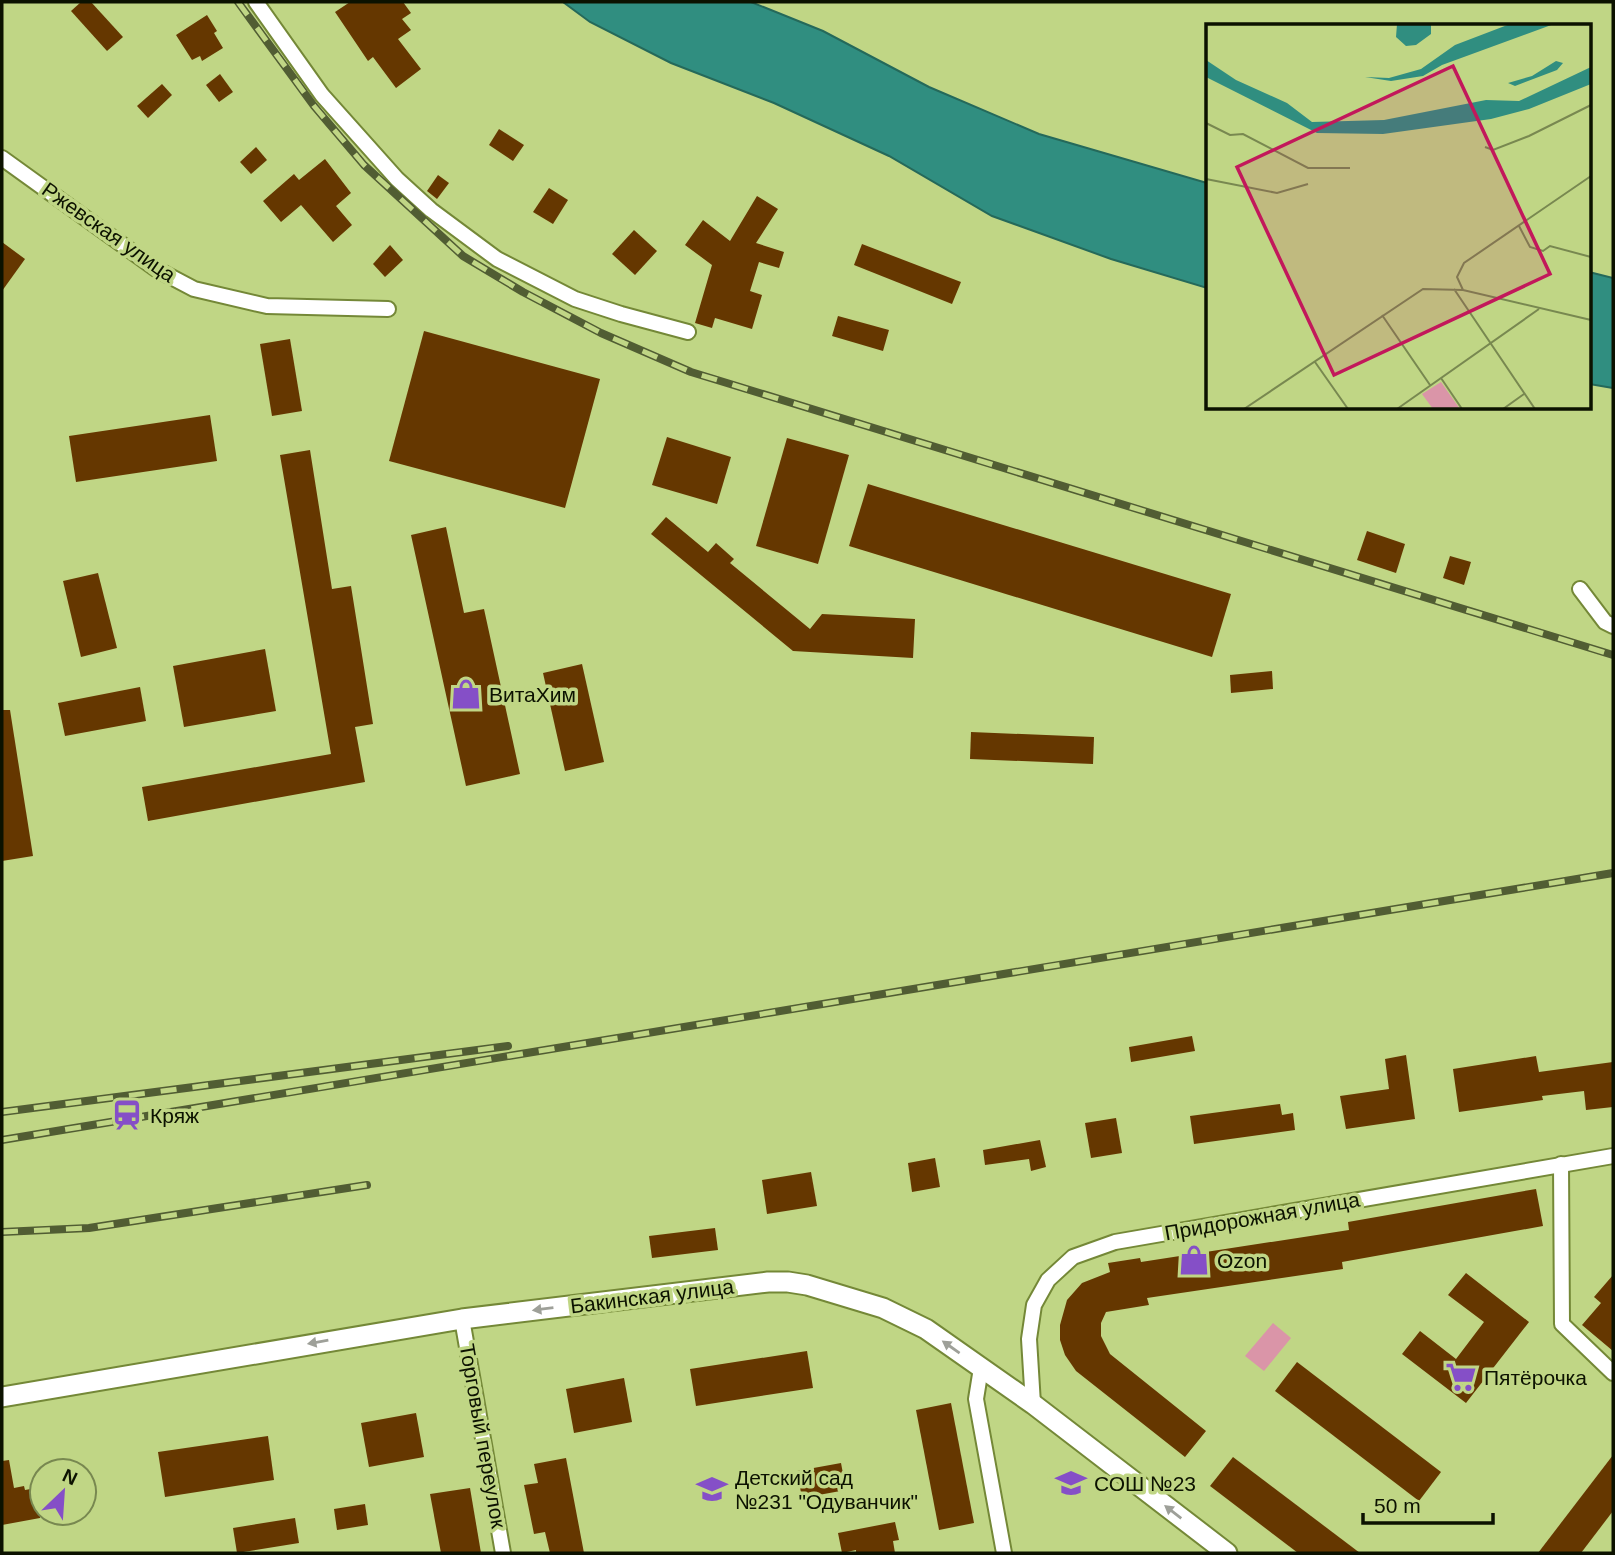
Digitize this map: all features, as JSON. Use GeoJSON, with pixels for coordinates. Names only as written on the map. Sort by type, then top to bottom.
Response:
{"type":"FeatureCollection","features":[{"type":"Feature","properties":{"kind":"main road","name":"Бакинская улица"},"geometry":{"type":"LineString","coordinates":[[2,1397],[462,1319],[768,1282],[788,1282],[807,1285],[894,1313],[926,1329],[1033,1404],[1227,1553]]}},
{"type":"Feature","properties":{"kind":"street"},"geometry":{"type":"LineString","coordinates":[[256,2],[322,95],[397,179],[431,210],[498,259],[575,299],[688,332]]}},
{"type":"Feature","properties":{"kind":"street","name":"Ржевская улица"},"geometry":{"type":"LineString","coordinates":[[2,158],[156,269],[194,289],[267,306],[388,309]]}},
{"type":"Feature","properties":{"kind":"street"},"geometry":{"type":"LineString","coordinates":[[1580,589],[1605,622],[1613,626]]}},
{"type":"Feature","properties":{"kind":"street","name":"Придорожная улица"},"geometry":{"type":"LineString","coordinates":[[1033,1404],[1029,1339],[1034,1305],[1048,1280],[1073,1256],[1115,1242],[1613,1156]]}},
{"type":"Feature","properties":{"kind":"street"},"geometry":{"type":"LineString","coordinates":[[1560,1164],[1562,1324],[1613,1373]]}},
{"type":"Feature","properties":{"kind":"street","name":"Торговый переулок"},"geometry":{"type":"LineString","coordinates":[[462,1319],[503,1553]]}},
{"type":"Feature","properties":{"kind":"street"},"geometry":{"type":"LineString","coordinates":[[981,1368],[976,1399],[1004,1553]]}},
{"type":"Feature","properties":{"kind":"shaded area"},"geometry":{"type":"Polygon","coordinates":[[[1273,1323],[1291,1338],[1264,1371],[1245,1356],[1273,1323]]]}},
{"type":"Feature","properties":{"kind":"water"},"geometry":{"type":"Polygon","coordinates":[[[563,2],[751,2],[823,31],[929,87],[1039,134],[1206,183],[1206,288],[1111,259],[992,216],[889,156],[774,103],[671,63],[590,22],[563,2]]]}},
{"type":"Feature","properties":{"kind":"water"},"geometry":{"type":"Polygon","coordinates":[[[1590,272],[1613,278],[1613,388],[1590,384],[1590,272]]]}},
{"type":"Feature","properties":{"kind":"building"},"geometry":{"type":"Polygon","coordinates":[[[81,2],[91,2],[123,37],[107,51],[71,11],[81,2]]]}},
{"type":"Feature","properties":{"kind":"building"},"geometry":{"type":"Polygon","coordinates":[[[350,2],[403,2],[411,13],[402,19],[411,30],[398,39],[421,69],[396,88],[373,57],[368,61],[335,12],[350,2]]]}},
{"type":"Feature","properties":{"kind":"building"},"geometry":{"type":"Polygon","coordinates":[[[207,15],[223,48],[202,61],[200,56],[192,60],[176,35],[207,15]]]}},
{"type":"Feature","properties":{"kind":"building"},"geometry":{"type":"Polygon","coordinates":[[[220,74],[233,92],[219,102],[206,85],[220,74]]]}},
{"type":"Feature","properties":{"kind":"building"},"geometry":{"type":"Polygon","coordinates":[[[162,84],[172,95],[148,118],[137,106],[162,84]]]}},
{"type":"Feature","properties":{"kind":"building"},"geometry":{"type":"Polygon","coordinates":[[[499,129],[524,145],[513,161],[489,145],[499,129]]]}},
{"type":"Feature","properties":{"kind":"building"},"geometry":{"type":"Polygon","coordinates":[[[256,147],[267,160],[251,174],[240,162],[256,147]]]}},
{"type":"Feature","properties":{"kind":"building"},"geometry":{"type":"Polygon","coordinates":[[[325,159],[351,193],[336,206],[352,225],[333,242],[301,205],[281,222],[263,201],[294,174],[299,180],[325,159]]]}},
{"type":"Feature","properties":{"kind":"building"},"geometry":{"type":"Polygon","coordinates":[[[438,175],[449,183],[437,199],[427,191],[438,175]]]}},
{"type":"Feature","properties":{"kind":"building"},"geometry":{"type":"Polygon","coordinates":[[[549,188],[568,200],[553,224],[533,212],[549,188]]]}},
{"type":"Feature","properties":{"kind":"building"},"geometry":{"type":"Polygon","coordinates":[[[757,196],[778,209],[756,243],[784,252],[779,268],[759,262],[750,291],[762,295],[752,329],[715,318],[712,328],[695,323],[712,265],[685,245],[703,220],[730,241],[757,196]]]}},
{"type":"Feature","properties":{"kind":"building"},"geometry":{"type":"Polygon","coordinates":[[[634,230],[657,251],[635,275],[612,254],[634,230]]]}},
{"type":"Feature","properties":{"kind":"building"},"geometry":{"type":"Polygon","coordinates":[[[2,242],[25,259],[2,291],[2,242]]]}},
{"type":"Feature","properties":{"kind":"building"},"geometry":{"type":"Polygon","coordinates":[[[862,244],[961,282],[952,304],[854,265],[862,244]]]}},
{"type":"Feature","properties":{"kind":"building"},"geometry":{"type":"Polygon","coordinates":[[[390,245],[403,260],[385,277],[373,264],[390,245]]]}},
{"type":"Feature","properties":{"kind":"building"},"geometry":{"type":"Polygon","coordinates":[[[838,316],[889,330],[883,351],[832,336],[838,316]]]}},
{"type":"Feature","properties":{"kind":"building"},"geometry":{"type":"Polygon","coordinates":[[[424,331],[600,379],[565,508],[389,461],[424,331]]]}},
{"type":"Feature","properties":{"kind":"building"},"geometry":{"type":"Polygon","coordinates":[[[290,339],[302,411],[272,416],[260,344],[290,339]]]}},
{"type":"Feature","properties":{"kind":"building"},"geometry":{"type":"Polygon","coordinates":[[[210,415],[217,461],[76,482],[69,436],[210,415]]]}},
{"type":"Feature","properties":{"kind":"building"},"geometry":{"type":"Polygon","coordinates":[[[667,437],[731,457],[717,504],[652,485],[667,437]]]}},
{"type":"Feature","properties":{"kind":"building"},"geometry":{"type":"Polygon","coordinates":[[[787,438],[849,455],[818,564],[756,546],[787,438]]]}},
{"type":"Feature","properties":{"kind":"building"},"geometry":{"type":"Polygon","coordinates":[[[310,450],[332,589],[351,586],[373,724],[355,727],[365,782],[148,821],[142,787],[331,754],[280,455],[310,450]]]}},
{"type":"Feature","properties":{"kind":"building"},"geometry":{"type":"Polygon","coordinates":[[[868,484],[1231,594],[1212,657],[849,546],[868,484]]]}},
{"type":"Feature","properties":{"kind":"building"},"geometry":{"type":"Polygon","coordinates":[[[666,517],[708,552],[716,543],[734,559],[730,563],[810,629],[822,614],[915,619],[913,658],[793,651],[651,534],[666,517]]]}},
{"type":"Feature","properties":{"kind":"building"},"geometry":{"type":"Polygon","coordinates":[[[446,527],[464,613],[484,609],[520,774],[466,786],[411,535],[446,527]]]}},
{"type":"Feature","properties":{"kind":"building"},"geometry":{"type":"Polygon","coordinates":[[[1367,531],[1405,544],[1396,573],[1357,560],[1367,531]]]}},
{"type":"Feature","properties":{"kind":"building"},"geometry":{"type":"Polygon","coordinates":[[[1450,556],[1471,562],[1464,585],[1443,578],[1450,556]]]}},
{"type":"Feature","properties":{"kind":"building"},"geometry":{"type":"Polygon","coordinates":[[[98,573],[117,648],[81,657],[63,581],[98,573]]]}},
{"type":"Feature","properties":{"kind":"building"},"geometry":{"type":"Polygon","coordinates":[[[265,649],[276,711],[184,727],[173,666],[265,649]]]}},
{"type":"Feature","properties":{"kind":"building"},"geometry":{"type":"Polygon","coordinates":[[[582,664],[604,762],[565,771],[543,673],[582,664]]]}},
{"type":"Feature","properties":{"kind":"building"},"geometry":{"type":"Polygon","coordinates":[[[1272,671],[1273,689],[1231,693],[1230,675],[1272,671]]]}},
{"type":"Feature","properties":{"kind":"building"},"geometry":{"type":"Polygon","coordinates":[[[140,687],[146,721],[65,736],[58,703],[140,687]]]}},
{"type":"Feature","properties":{"kind":"building"},"geometry":{"type":"Polygon","coordinates":[[[2,710],[10,710],[33,856],[2,861],[2,710]]]}},
{"type":"Feature","properties":{"kind":"building"},"geometry":{"type":"Polygon","coordinates":[[[971,732],[1094,737],[1093,764],[970,759],[971,732]]]}},
{"type":"Feature","properties":{"kind":"building"},"geometry":{"type":"Polygon","coordinates":[[[1192,1036],[1195,1051],[1131,1062],[1129,1047],[1192,1036]]]}},
{"type":"Feature","properties":{"kind":"building"},"geometry":{"type":"Polygon","coordinates":[[[1406,1055],[1415,1119],[1346,1129],[1340,1096],[1389,1089],[1385,1059],[1406,1055]]]}},
{"type":"Feature","properties":{"kind":"building"},"geometry":{"type":"Polygon","coordinates":[[[1536,1056],[1539,1072],[1613,1062],[1613,1107],[1586,1110],[1584,1091],[1459,1112],[1453,1069],[1536,1056]]]}},
{"type":"Feature","properties":{"kind":"building"},"geometry":{"type":"Polygon","coordinates":[[[1280,1104],[1282,1115],[1293,1113],[1295,1130],[1194,1144],[1190,1116],[1280,1104]]]}},
{"type":"Feature","properties":{"kind":"building"},"geometry":{"type":"Polygon","coordinates":[[[1116,1118],[1122,1153],[1091,1158],[1085,1123],[1116,1118]]]}},
{"type":"Feature","properties":{"kind":"building"},"geometry":{"type":"Polygon","coordinates":[[[1040,1140],[1046,1167],[1031,1171],[1029,1159],[985,1165],[983,1150],[1040,1140]]]}},
{"type":"Feature","properties":{"kind":"building"},"geometry":{"type":"Polygon","coordinates":[[[935,1158],[940,1187],[912,1192],[908,1163],[935,1158]]]}},
{"type":"Feature","properties":{"kind":"building"},"geometry":{"type":"Polygon","coordinates":[[[811,1172],[817,1206],[767,1214],[762,1180],[811,1172]]]}},
{"type":"Feature","properties":{"kind":"building"},"geometry":{"type":"Polygon","coordinates":[[[1536,1189],[1543,1226],[1342,1262],[1343,1269],[1147,1298],[1149,1305],[1106,1312],[1101,1323],[1101,1336],[1110,1354],[1206,1431],[1185,1457],[1076,1371],[1065,1355],[1060,1340],[1060,1325],[1067,1300],[1082,1283],[1110,1272],[1108,1263],[1140,1258],[1141,1262],[1349,1230],[1348,1222],[1536,1189]]]}},
{"type":"Feature","properties":{"kind":"building"},"geometry":{"type":"Polygon","coordinates":[[[715,1228],[718,1250],[652,1258],[649,1236],[715,1228]]]}},
{"type":"Feature","properties":{"kind":"building"},"geometry":{"type":"Polygon","coordinates":[[[1466,1273],[1529,1322],[1466,1403],[1402,1354],[1420,1331],[1456,1359],[1484,1322],[1448,1295],[1466,1273]]]}},
{"type":"Feature","properties":{"kind":"building"},"geometry":{"type":"Polygon","coordinates":[[[1613,1275],[1613,1351],[1582,1325],[1601,1303],[1594,1297],[1613,1275]]]}},
{"type":"Feature","properties":{"kind":"building"},"geometry":{"type":"Polygon","coordinates":[[[807,1351],[813,1388],[696,1406],[690,1369],[807,1351]]]}},
{"type":"Feature","properties":{"kind":"building"},"geometry":{"type":"Polygon","coordinates":[[[1297,1362],[1441,1472],[1419,1501],[1275,1391],[1297,1362]]]}},
{"type":"Feature","properties":{"kind":"building"},"geometry":{"type":"Polygon","coordinates":[[[624,1378],[632,1422],[574,1433],[566,1389],[624,1378]]]}},
{"type":"Feature","properties":{"kind":"building"},"geometry":{"type":"Polygon","coordinates":[[[951,1403],[974,1523],[939,1530],[916,1410],[951,1403]]]}},
{"type":"Feature","properties":{"kind":"building"},"geometry":{"type":"Polygon","coordinates":[[[416,1413],[424,1457],[369,1467],[361,1423],[416,1413]]]}},
{"type":"Feature","properties":{"kind":"building"},"geometry":{"type":"Polygon","coordinates":[[[268,1436],[274,1480],[165,1497],[158,1452],[268,1436]]]}},
{"type":"Feature","properties":{"kind":"building"},"geometry":{"type":"Polygon","coordinates":[[[1613,1455],[1613,1511],[1581,1553],[1538,1553],[1613,1455]]]}},
{"type":"Feature","properties":{"kind":"building"},"geometry":{"type":"Polygon","coordinates":[[[1233,1457],[1360,1553],[1298,1553],[1210,1486],[1233,1457]]]}},
{"type":"Feature","properties":{"kind":"building"},"geometry":{"type":"Polygon","coordinates":[[[566,1458],[584,1553],[550,1553],[545,1532],[534,1534],[524,1485],[538,1483],[534,1464],[566,1458]]]}},
{"type":"Feature","properties":{"kind":"building"},"geometry":{"type":"Polygon","coordinates":[[[9,1460],[14,1488],[24,1486],[25,1490],[28,1489],[28,1520],[2,1525],[2,1461],[9,1460]]]}},
{"type":"Feature","properties":{"kind":"building"},"geometry":{"type":"Polygon","coordinates":[[[841,1463],[846,1490],[802,1498],[797,1471],[841,1463]]]}},
{"type":"Feature","properties":{"kind":"building"},"geometry":{"type":"Polygon","coordinates":[[[470,1488],[481,1553],[441,1553],[430,1494],[470,1488]]]}},
{"type":"Feature","properties":{"kind":"building"},"geometry":{"type":"Polygon","coordinates":[[[365,1504],[368,1525],[337,1530],[334,1509],[365,1504]]]}},
{"type":"Feature","properties":{"kind":"building"},"geometry":{"type":"Polygon","coordinates":[[[295,1518],[299,1543],[237,1553],[233,1528],[295,1518]]]}},
{"type":"Feature","properties":{"kind":"building"},"geometry":{"type":"Polygon","coordinates":[[[895,1522],[899,1540],[893,1541],[895,1553],[856,1553],[856,1550],[842,1553],[838,1533],[895,1522]]]}},
{"type":"Feature","properties":{"kind":"railway"},"geometry":{"type":"LineString","coordinates":[[238,2],[314,106],[364,165],[463,256],[523,292],[601,333],[691,372],[1613,655]]}},
{"type":"Feature","properties":{"kind":"railway"},"geometry":{"type":"LineString","coordinates":[[2,1140],[1613,873]]}},
{"type":"Feature","properties":{"kind":"railway"},"geometry":{"type":"LineString","coordinates":[[2,1112],[508,1046]]}},
{"type":"Feature","properties":{"kind":"railway"},"geometry":{"type":"LineString","coordinates":[[2,1232],[89,1228],[367,1185]]}},
{"type":"Feature","properties":{"kind":"place","name":"ВитаХим"},"geometry":{"type":"Point","coordinates":[466,694]}},
{"type":"Feature","properties":{"kind":"place","name":"Кряж"},"geometry":{"type":"Point","coordinates":[127,1115]}},
{"type":"Feature","properties":{"kind":"place","name":"Ozon"},"geometry":{"type":"Point","coordinates":[1194,1260]}},
{"type":"Feature","properties":{"kind":"place","name":"Пятёрочка"},"geometry":{"type":"Point","coordinates":[1461,1377]}},
{"type":"Feature","properties":{"kind":"place","name":"СОШ №23"},"geometry":{"type":"Point","coordinates":[1071,1483]}},
{"type":"Feature","properties":{"kind":"place","name":"Детский сад №231 \"Одуванчик\""},"geometry":{"type":"Point","coordinates":[712,1489]}}]}
